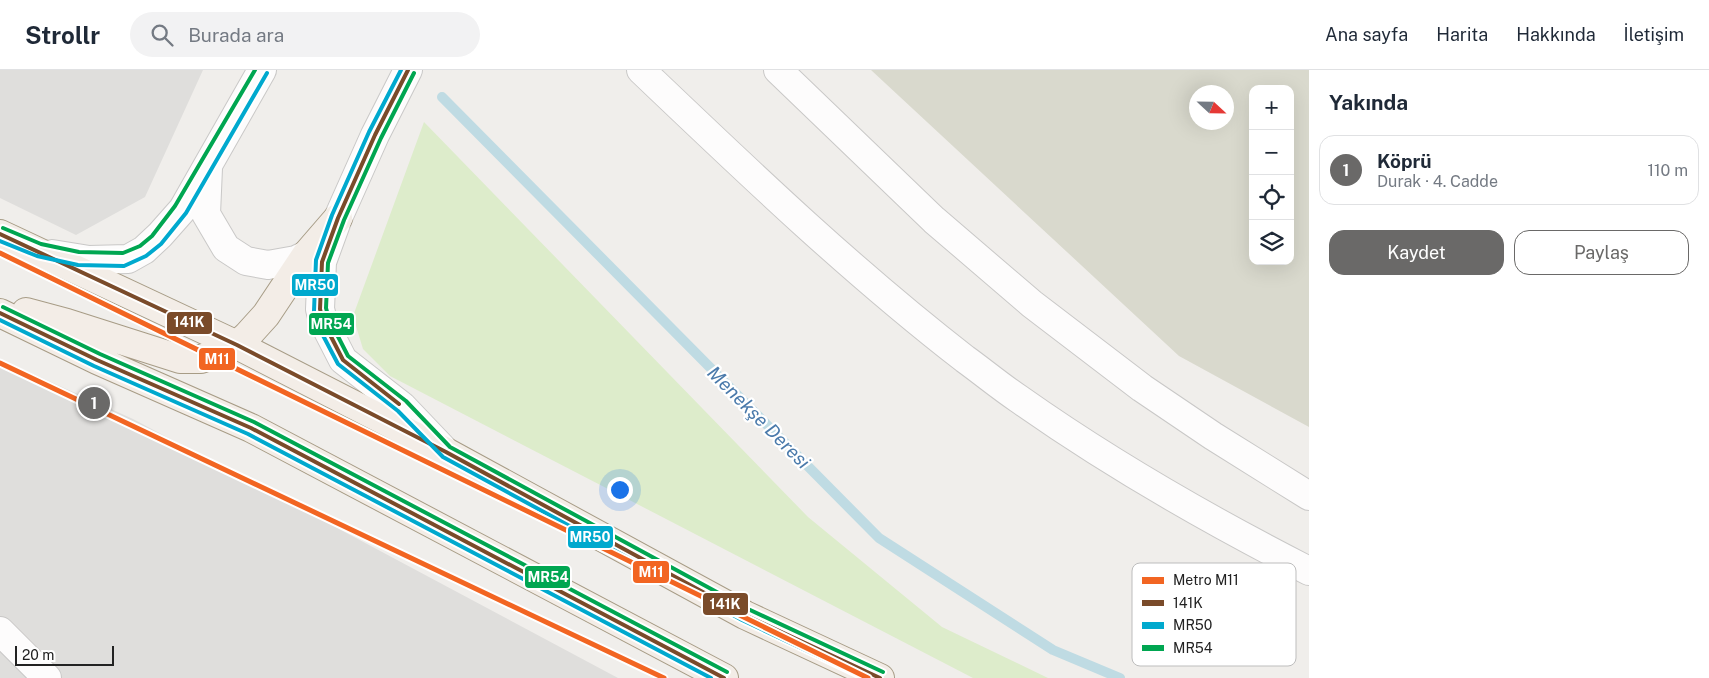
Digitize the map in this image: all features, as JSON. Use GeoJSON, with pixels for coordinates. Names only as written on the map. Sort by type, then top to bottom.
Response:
{"type":"FeatureCollection","features":[{"type":"Feature","properties":{"kind":"main road"},"geometry":{"type":"LineString","coordinates":[[0,305],[67,322],[180,359],[201,359],[237,345],[247,336],[266,315],[306,255],[338,218]]}},
{"type":"Feature","properties":{"kind":"main road"},"geometry":{"type":"LineString","coordinates":[[0,234],[237,345],[446,452],[745,615],[880,678]]}},
{"type":"Feature","properties":{"kind":"main road"},"geometry":{"type":"LineString","coordinates":[[0,313],[97,360],[251,428],[724,678]]}},
{"type":"Feature","properties":{"kind":"street"},"geometry":{"type":"LineString","coordinates":[[28,247],[60,257],[89,260],[128,259],[144,250],[183,209],[262,70]]}},
{"type":"Feature","properties":{"kind":"street"},"geometry":{"type":"LineString","coordinates":[[408,70],[375,135],[338,218],[322,262],[320,309],[323,321],[343,360],[402,406],[446,452]]}},
{"type":"Feature","properties":{"kind":"street"},"geometry":{"type":"LineString","coordinates":[[641,70],[796,218],[909,316],[1018,399],[1118,465],[1259,546],[1293,563]]}},
{"type":"Feature","properties":{"kind":"street"},"geometry":{"type":"LineString","coordinates":[[778,70],[934,220],[1032,304],[1142,388],[1244,457],[1309,496]]}},
{"type":"Feature","properties":{"kind":"street"},"geometry":{"type":"LineString","coordinates":[[208,164],[206,214],[226,248],[246,261],[268,265],[296,260],[306,255]]}},
{"type":"Feature","properties":{"kind":"street"},"geometry":{"type":"LineString","coordinates":[[1296,564],[1309,571]]}},
{"type":"Feature","properties":{"kind":"street"},"geometry":{"type":"LineString","coordinates":[[0,631],[47,678]]}},
{"type":"Feature","properties":{"kind":"shaded area"},"geometry":{"type":"Polygon","coordinates":[[[0,70],[203,70],[145,197],[76,235],[0,198],[0,70]]]}},
{"type":"Feature","properties":{"kind":"shaded area"},"geometry":{"type":"Polygon","coordinates":[[[871,70],[1309,70],[1309,427],[1179,356],[871,70]]]}},
{"type":"Feature","properties":{"kind":"shaded area"},"geometry":{"type":"Polygon","coordinates":[[[0,359],[133,419],[618,678],[0,678],[0,359]]]}},
{"type":"Feature","properties":{"kind":"green space"},"geometry":{"type":"Polygon","coordinates":[[[424,122],[808,517],[942,627],[1048,678],[973,678],[390,376],[363,349],[353,316],[424,122]]]}},
{"type":"Feature","properties":{"kind":"waterway","name":"Menekşe Deresi"},"geometry":{"type":"LineString","coordinates":[[442,97],[879,538],[1053,650],[1120,678]]}},
{"type":"Feature","properties":{"kind":"metro line","name":"M11"},"geometry":{"type":"LineString","coordinates":[[0,253],[868,678]]}},
{"type":"Feature","properties":{"kind":"metro line","name":"M11"},"geometry":{"type":"LineString","coordinates":[[0,363],[664,678]]}},
{"type":"Feature","properties":{"kind":"transit line","name":"MR54"},"geometry":{"type":"LineString","coordinates":[[3,228],[41,244],[79,252],[123,253],[140,246],[152,236],[175,206],[255,70]]}},
{"type":"Feature","properties":{"kind":"transit line","name":"MR50"},"geometry":{"type":"LineString","coordinates":[[401,70],[369,132],[332,215],[316,260],[314,311],[317,324],[338,364],[398,411],[443,457],[742,620],[865,678]]}},
{"type":"Feature","properties":{"kind":"transit line","name":"141K"},"geometry":{"type":"LineString","coordinates":[[399,404],[343,360],[323,321],[320,309],[322,262],[338,218],[375,135],[408,70]]}},
{"type":"Feature","properties":{"kind":"transit line","name":"MR50"},"geometry":{"type":"LineString","coordinates":[[0,241],[37,256],[78,265],[124,266],[146,256],[161,244],[186,213],[267,73]]}},
{"type":"Feature","properties":{"kind":"transit line","name":"MR54"},"geometry":{"type":"LineString","coordinates":[[414,73],[381,138],[344,220],[328,263],[326,308],[329,319],[348,356],[406,401],[450,447],[748,609],[883,672]]}},
{"type":"Feature","properties":{"kind":"transit line","name":"141K"},"geometry":{"type":"LineString","coordinates":[[0,234],[237,345],[446,452],[745,615],[880,678]]}},
{"type":"Feature","properties":{"kind":"transit line","name":"MR54"},"geometry":{"type":"LineString","coordinates":[[3,307],[100,354],[254,422],[727,672]]}},
{"type":"Feature","properties":{"kind":"transit line","name":"141K"},"geometry":{"type":"LineString","coordinates":[[0,313],[97,360],[251,428],[724,678]]}},
{"type":"Feature","properties":{"kind":"transit line","name":"MR50"},"geometry":{"type":"LineString","coordinates":[[0,320],[94,366],[248,434],[711,678]]}},
{"type":"Feature","properties":{"kind":"place","name":"Köprü"},"geometry":{"type":"Point","coordinates":[94,403]}}]}
